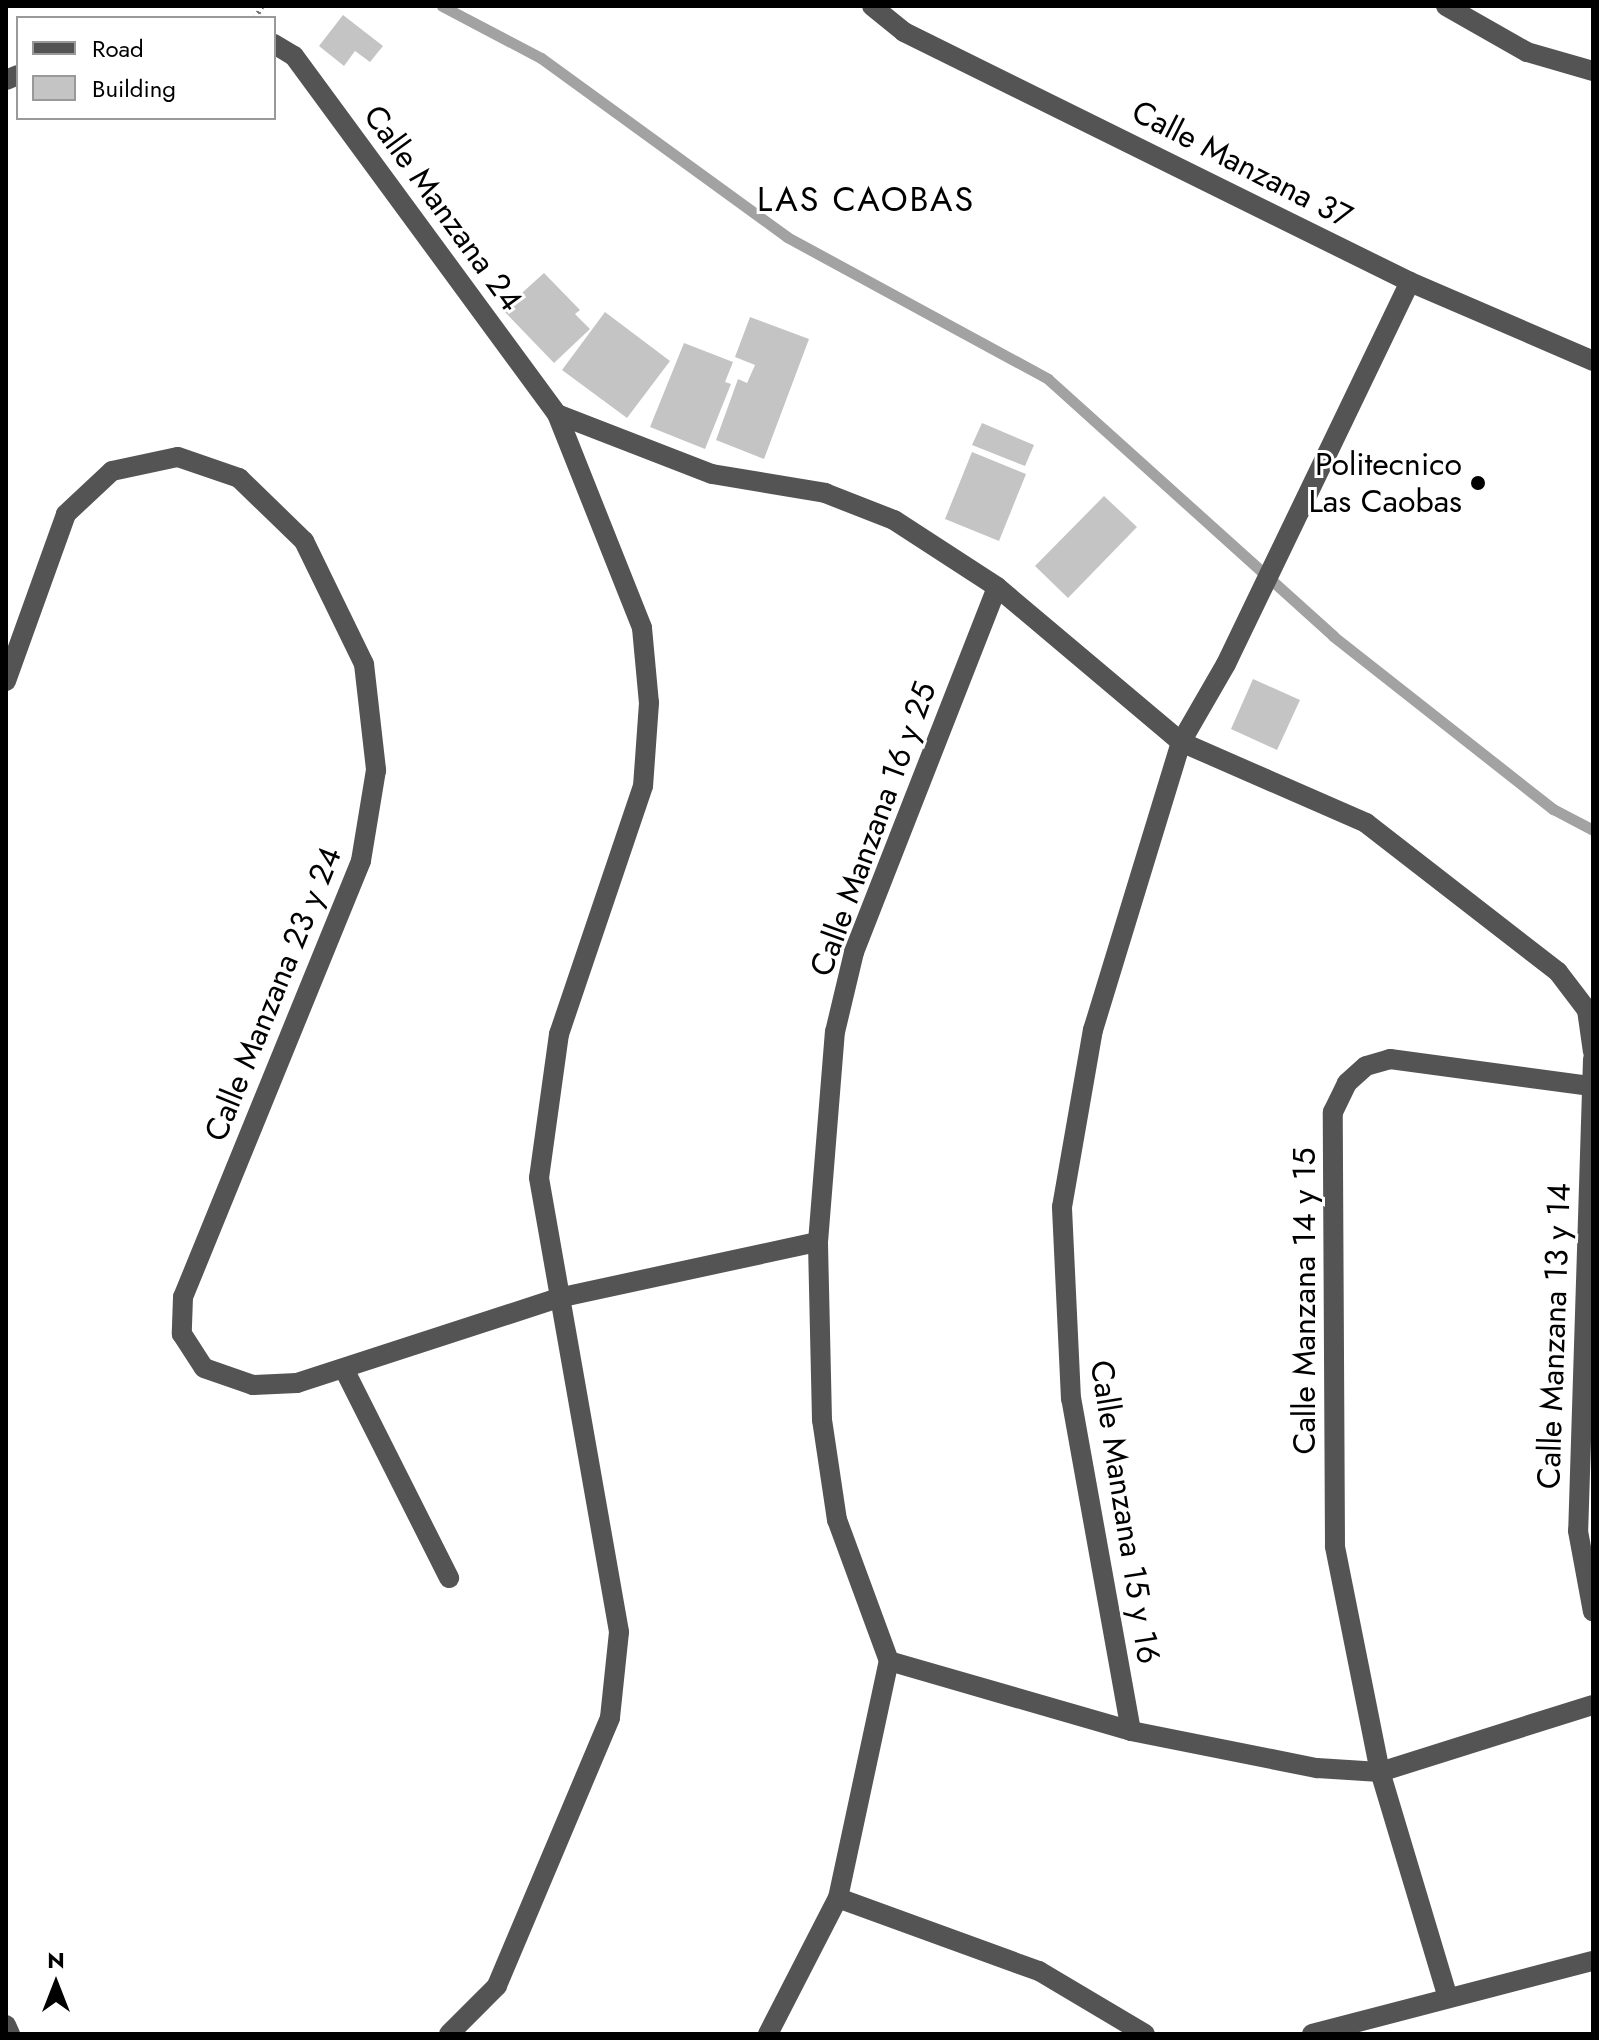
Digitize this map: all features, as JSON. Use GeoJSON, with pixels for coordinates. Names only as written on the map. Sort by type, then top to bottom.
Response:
{"type":"FeatureCollection","features":[{"type":"Feature","properties":{"kind":"street","name":"Calle Manzana 37"},"geometry":{"type":"LineString","coordinates":[[872,6],[904,32],[1410,282],[1593,361]]}},
{"type":"Feature","properties":{"kind":"street"},"geometry":{"type":"LineString","coordinates":[[1446,6],[1527,52],[1593,71]]}},
{"type":"Feature","properties":{"kind":"street","name":"Calle Manzana 24"},"geometry":{"type":"LineString","coordinates":[[276,45],[294,56],[557,414],[642,628],[649,703],[643,786],[559,1034],[539,1178],[619,1632],[610,1718],[497,1986],[449,2034]]}},
{"type":"Feature","properties":{"kind":"street","name":"Calle Manzana 15 y 16"},"geometry":{"type":"LineString","coordinates":[[1131,1731],[1071,1399],[1062,1207],[1093,1030],[1181,742],[1226,664],[1410,282]]}},
{"type":"Feature","properties":{"kind":"street"},"geometry":{"type":"LineString","coordinates":[[557,414],[712,474],[825,493],[894,520],[997,587],[1181,742],[1366,823],[1558,972],[1587,1010],[1593,1052]]}},
{"type":"Feature","properties":{"kind":"street","name":"Calle Manzana 23 y 24"},"geometry":{"type":"LineString","coordinates":[[6,681],[66,514],[112,471],[178,457],[239,478],[304,541],[364,664],[376,770],[361,861],[183,1297],[182,1334],[204,1368],[253,1385],[297,1383],[558,1298],[818,1242]]}},
{"type":"Feature","properties":{"kind":"street","name":"Calle Manzana 16 y 25"},"geometry":{"type":"LineString","coordinates":[[889,1661],[837,1520],[822,1420],[818,1242],[835,1032],[854,952],[997,587]]}},
{"type":"Feature","properties":{"kind":"street","name":"Calle Manzana 14 y 15"},"geometry":{"type":"LineString","coordinates":[[1448,1998],[1380,1772],[1335,1546],[1333,1112],[1347,1083],[1366,1066],[1390,1059],[1591,1086]]}},
{"type":"Feature","properties":{"kind":"street","name":"Calle Manzana 13 y 14"},"geometry":{"type":"LineString","coordinates":[[1593,1059],[1578,1531],[1593,1612]]}},
{"type":"Feature","properties":{"kind":"street"},"geometry":{"type":"LineString","coordinates":[[344,1369],[449,1578]]}},
{"type":"Feature","properties":{"kind":"street"},"geometry":{"type":"LineString","coordinates":[[768,2034],[838,1898],[889,1661],[1131,1731],[1317,1768],[1380,1772],[1593,1705]]}},
{"type":"Feature","properties":{"kind":"street"},"geometry":{"type":"LineString","coordinates":[[838,1898],[1039,1971],[1145,2034]]}},
{"type":"Feature","properties":{"kind":"street"},"geometry":{"type":"LineString","coordinates":[[1312,2034],[1593,1961]]}},
{"type":"Feature","properties":{"kind":"street"},"geometry":{"type":"LineString","coordinates":[[6,2025],[10,2034]]}},
{"type":"Feature","properties":{"kind":"building"},"geometry":{"type":"Polygon","coordinates":[[[343,15],[383,46],[370,62],[355,51],[344,66],[319,46],[343,15]]]}},
{"type":"Feature","properties":{"kind":"building"},"geometry":{"type":"Polygon","coordinates":[[[544,273],[580,310],[575,314],[590,329],[554,363],[503,310],[544,273]]]}},
{"type":"Feature","properties":{"kind":"building"},"geometry":{"type":"Polygon","coordinates":[[[605,312],[670,361],[627,418],[562,370],[605,312]]]}},
{"type":"Feature","properties":{"kind":"building"},"geometry":{"type":"Polygon","coordinates":[[[750,317],[809,339],[764,459],[716,440],[738,379],[747,383],[755,365],[735,357],[750,317]]]}},
{"type":"Feature","properties":{"kind":"building"},"geometry":{"type":"Polygon","coordinates":[[[684,343],[733,362],[725,382],[731,384],[705,449],[650,427],[684,343]]]}},
{"type":"Feature","properties":{"kind":"building"},"geometry":{"type":"Polygon","coordinates":[[[982,423],[1034,445],[1025,466],[972,445],[982,423]]]}},
{"type":"Feature","properties":{"kind":"building"},"geometry":{"type":"Polygon","coordinates":[[[972,452],[1026,474],[999,541],[945,519],[972,452]]]}},
{"type":"Feature","properties":{"kind":"building"},"geometry":{"type":"Polygon","coordinates":[[[1104,496],[1137,527],[1068,598],[1035,566],[1104,496]]]}},
{"type":"Feature","properties":{"kind":"building"},"geometry":{"type":"Polygon","coordinates":[[[1253,679],[1300,700],[1277,750],[1231,729],[1253,679]]]}},
{"type":"Feature","properties":{"kind":"waterway"},"geometry":{"type":"LineString","coordinates":[[442,6],[541,58],[787,237],[1048,379],[1333,636],[1553,809],[1593,830]]}},
{"type":"Feature","properties":{"kind":"place","name":"Politecnico Las Caobas"},"geometry":{"type":"Point","coordinates":[1478,483]}},
{"type":"Feature","properties":{"kind":"district","name":"LAS CAOBAS"},"geometry":{"type":"Point","coordinates":[866,200]}}]}
